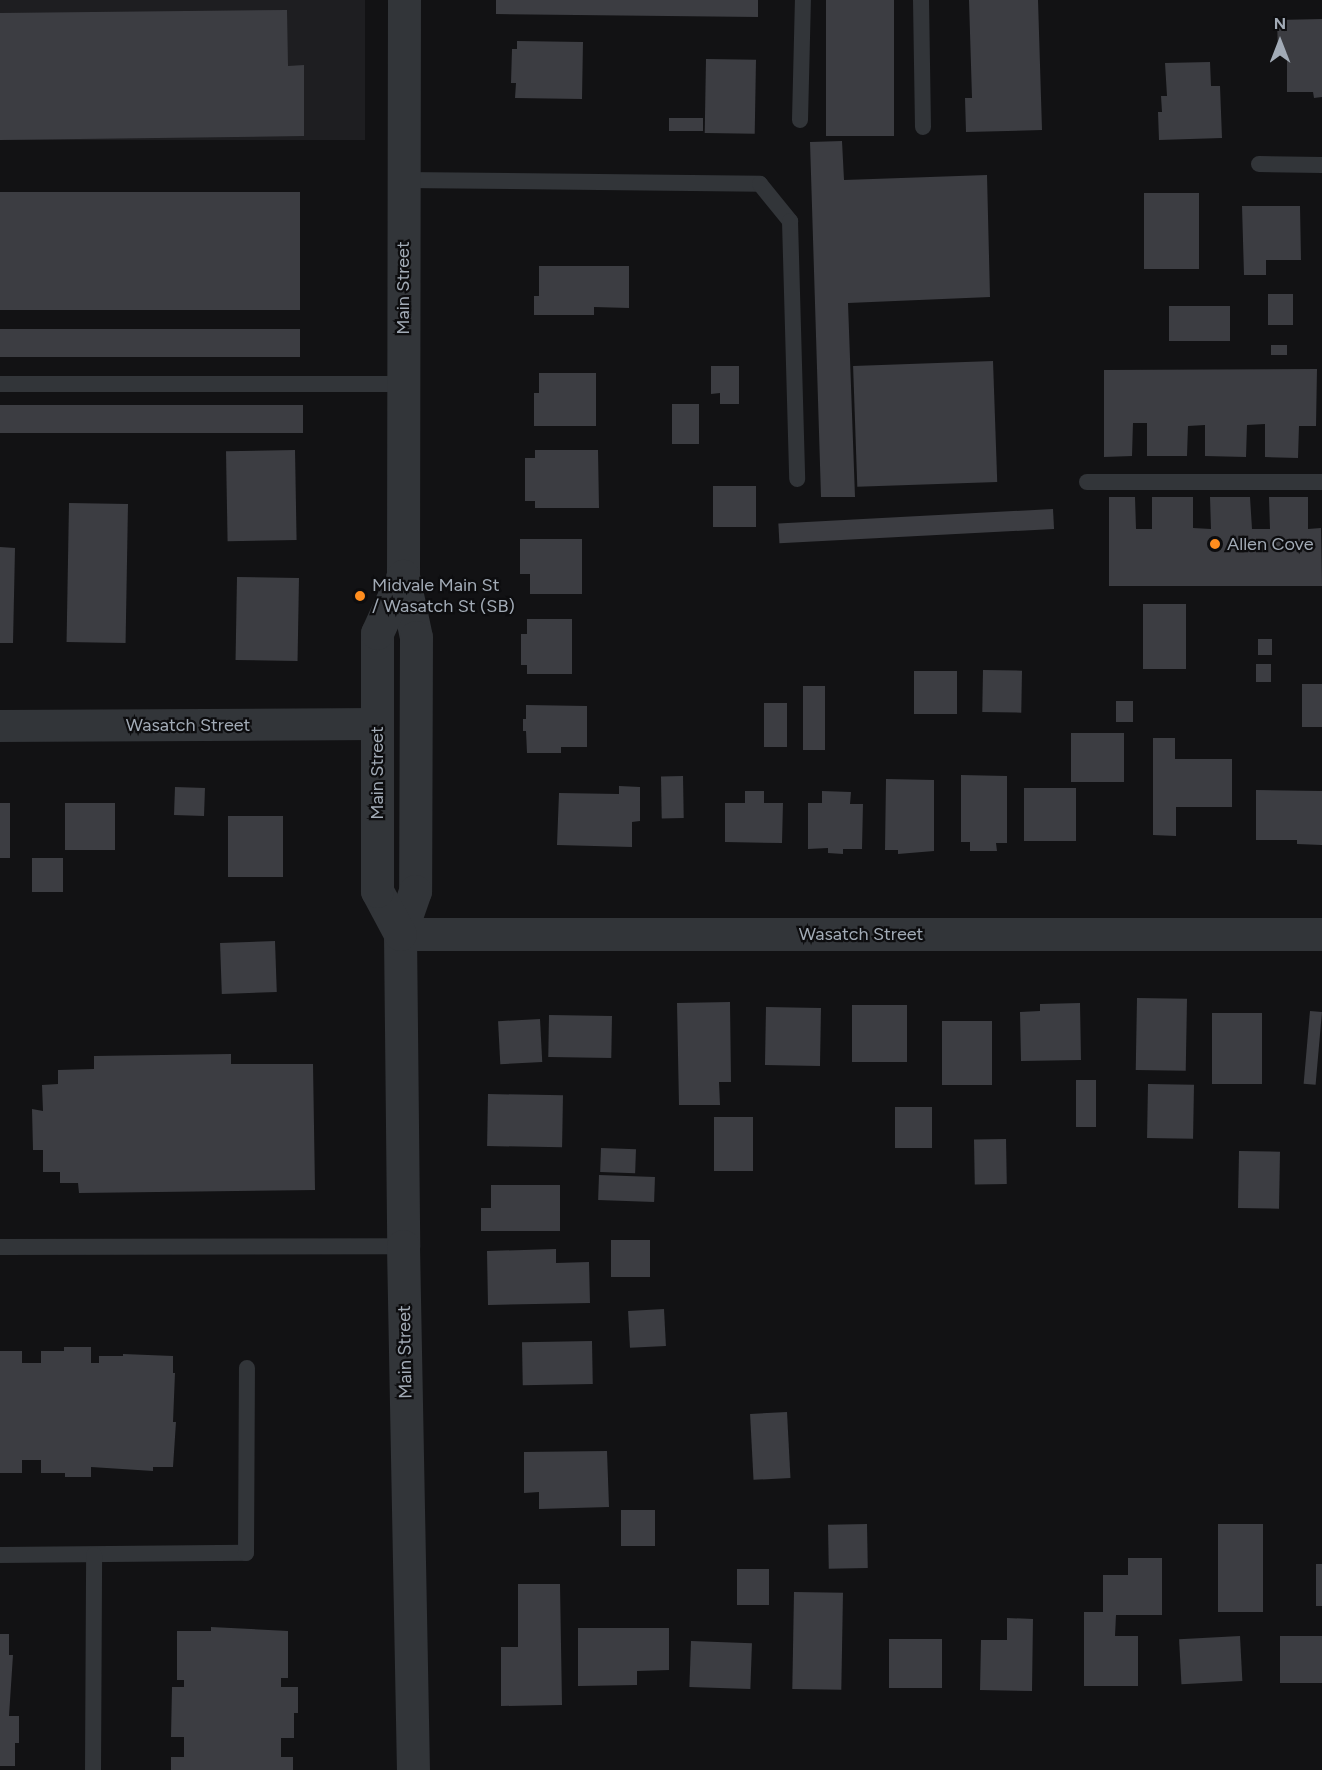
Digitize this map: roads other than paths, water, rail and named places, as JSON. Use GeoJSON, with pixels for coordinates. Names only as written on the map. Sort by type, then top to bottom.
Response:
{"type":"FeatureCollection","features":[{"type":"Feature","properties":{"kind":"street","name":"Main Street"},"geometry":{"type":"LineString","coordinates":[[404,0],[403,576],[416,637],[415,891],[400,933],[403,1246],[413,1770]]}},
{"type":"Feature","properties":{"kind":"street","name":"Main Street"},"geometry":{"type":"LineString","coordinates":[[400,933],[377,891],[377,633],[403,576]]}},
{"type":"Feature","properties":{"kind":"street","name":"Wasatch Street"},"geometry":{"type":"LineString","coordinates":[[0,726],[377,724]]}},
{"type":"Feature","properties":{"kind":"street","name":"Wasatch Street"},"geometry":{"type":"LineString","coordinates":[[400,933],[1322,933]]}},
{"type":"Feature","properties":{"kind":"lane"},"geometry":{"type":"LineString","coordinates":[[800,120],[803,0]]}},
{"type":"Feature","properties":{"kind":"lane"},"geometry":{"type":"LineString","coordinates":[[921,0],[923,127]]}},
{"type":"Feature","properties":{"kind":"lane"},"geometry":{"type":"LineString","coordinates":[[1259,164],[1322,165]]}},
{"type":"Feature","properties":{"kind":"lane"},"geometry":{"type":"LineString","coordinates":[[404,180],[760,184],[790,221],[797,479]]}},
{"type":"Feature","properties":{"kind":"lane"},"geometry":{"type":"LineString","coordinates":[[0,384],[403,384]]}},
{"type":"Feature","properties":{"kind":"lane"},"geometry":{"type":"LineString","coordinates":[[1087,482],[1322,482]]}},
{"type":"Feature","properties":{"kind":"lane"},"geometry":{"type":"LineString","coordinates":[[0,1247],[403,1246]]}},
{"type":"Feature","properties":{"kind":"lane"},"geometry":{"type":"LineString","coordinates":[[0,1555],[246,1553],[247,1368]]}},
{"type":"Feature","properties":{"kind":"lane"},"geometry":{"type":"LineString","coordinates":[[93,1770],[94,1555]]}},
{"type":"Feature","properties":{"kind":"place","name":"Allen Cove"},"geometry":{"type":"Point","coordinates":[1215,544]}},
{"type":"Feature","properties":{"kind":"place","name":"Midvale Main St / Wasatch St (SB)"},"geometry":{"type":"Point","coordinates":[360,596]}}]}
